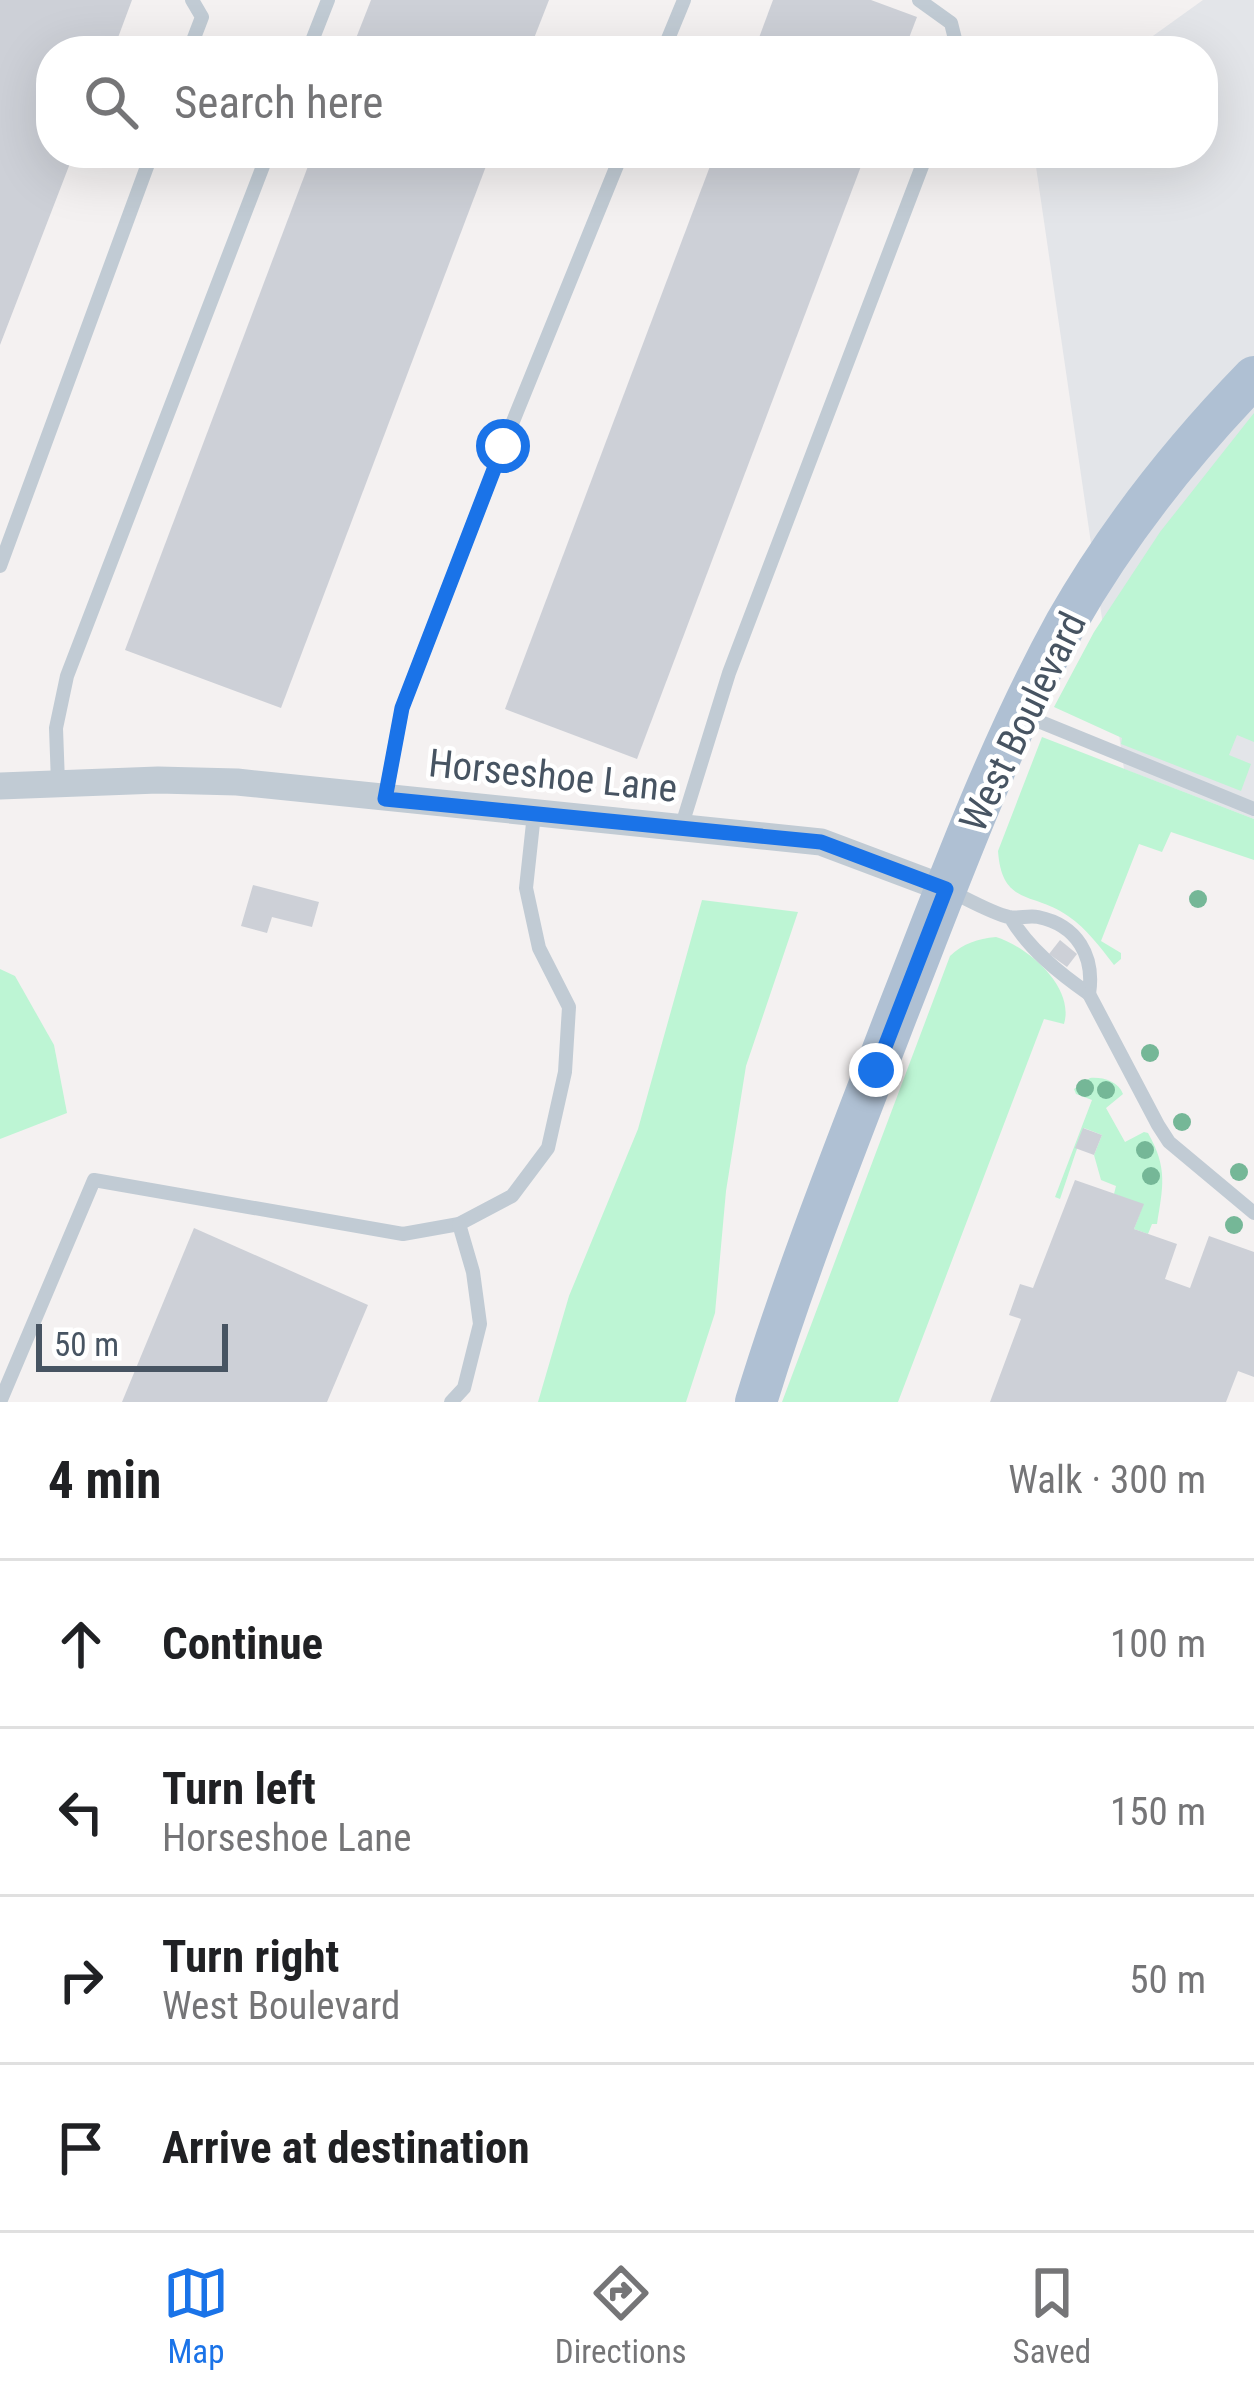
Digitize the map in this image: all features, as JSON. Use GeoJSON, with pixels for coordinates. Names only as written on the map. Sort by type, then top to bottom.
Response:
{"type":"FeatureCollection","features":[{"type":"Feature","properties":{"kind":"main road","name":"West Boulevard"},"geometry":{"type":"LineString","coordinates":[[756,1402],[785,1308],[1001,754],[1067,622],[1137,515],[1254,377]]}},
{"type":"Feature","properties":{"kind":"main road","name":"West Boulevard"},"geometry":{"type":"LineString","coordinates":[[740,1402],[785,1308]]}},
{"type":"Feature","properties":{"kind":"street","name":"Horseshoe Lane"},"geometry":{"type":"LineString","coordinates":[[0,785],[237,782],[821,842],[946,889]]}},
{"type":"Feature","properties":{"kind":"lane"},"geometry":{"type":"LineString","coordinates":[[191,0],[202,17],[195,36]]}},
{"type":"Feature","properties":{"kind":"lane"},"geometry":{"type":"LineString","coordinates":[[314,36],[328,0]]}},
{"type":"Feature","properties":{"kind":"lane"},"geometry":{"type":"LineString","coordinates":[[669,36],[684,0]]}},
{"type":"Feature","properties":{"kind":"lane"},"geometry":{"type":"LineString","coordinates":[[919,0],[950,23],[954,36]]}},
{"type":"Feature","properties":{"kind":"lane"},"geometry":{"type":"LineString","coordinates":[[0,566],[146,168]]}},
{"type":"Feature","properties":{"kind":"lane"},"geometry":{"type":"LineString","coordinates":[[58,783],[56,728],[67,676],[262,168]]}},
{"type":"Feature","properties":{"kind":"lane"},"geometry":{"type":"LineString","coordinates":[[385,799],[402,708],[616,168]]}},
{"type":"Feature","properties":{"kind":"lane"},"geometry":{"type":"LineString","coordinates":[[682,828],[729,673],[921,168]]}},
{"type":"Feature","properties":{"kind":"lane"},"geometry":{"type":"LineString","coordinates":[[1021,714],[1254,808]]}},
{"type":"Feature","properties":{"kind":"lane"},"geometry":{"type":"LineString","coordinates":[[1,1402],[94,1180],[403,1234],[459,1224],[512,1196],[548,1148],[565,1072],[569,1007],[539,948],[526,888],[534,814]]}},
{"type":"Feature","properties":{"kind":"lane"},"geometry":{"type":"LineString","coordinates":[[946,889],[1010,917],[1044,918],[1076,937],[1090,966],[1089,994]]}},
{"type":"Feature","properties":{"kind":"lane"},"geometry":{"type":"LineString","coordinates":[[1010,917],[1029,944],[1089,994],[1169,1142],[1254,1213]]}},
{"type":"Feature","properties":{"kind":"lane"},"geometry":{"type":"LineString","coordinates":[[451,1402],[464,1388],[480,1324],[459,1224]]}},
{"type":"Feature","properties":{"kind":"shaded area"},"geometry":{"type":"Polygon","coordinates":[[[1203,0],[1254,0],[1254,819],[1124,769],[1036,168],[1218,168],[1218,36],[1153,36],[1203,0]]]}},
{"type":"Feature","properties":{"kind":"green space"},"geometry":{"type":"Polygon","coordinates":[[[1254,413],[1254,742],[1237,735],[1229,755],[1251,764],[1241,791],[1121,744],[1122,738],[1054,707],[1094,632],[1160,532],[1254,413]]]}},
{"type":"Feature","properties":{"kind":"green space"},"geometry":{"type":"Polygon","coordinates":[[[1042,737],[1254,819],[1254,860],[1171,832],[1162,852],[1139,844],[1101,941],[1121,953],[1114,965],[1075,921],[1013,890],[1001,869],[998,851],[1042,737]]]}},
{"type":"Feature","properties":{"kind":"green space"},"geometry":{"type":"Polygon","coordinates":[[[702,900],[798,912],[746,1066],[726,1191],[715,1313],[686,1402],[538,1402],[569,1296],[638,1129],[702,900]]]}},
{"type":"Feature","properties":{"kind":"green space"},"geometry":{"type":"Polygon","coordinates":[[[996,937],[1046,970],[1063,996],[1064,1024],[1044,1019],[898,1402],[782,1402],[950,956],[971,942],[996,937]]]}},
{"type":"Feature","properties":{"kind":"green space"},"geometry":{"type":"Polygon","coordinates":[[[0,969],[15,976],[54,1045],[67,1113],[0,1139],[0,969]]]}},
{"type":"Feature","properties":{"kind":"green space"},"geometry":{"type":"Polygon","coordinates":[[[1090,1078],[1118,1086],[1123,1094],[1106,1108],[1125,1142],[1148,1133],[1159,1157],[1161,1199],[1157,1224],[1152,1224],[1148,1234],[1134,1229],[1143,1205],[1114,1194],[1116,1186],[1101,1180],[1094,1155],[1102,1135],[1084,1128],[1060,1199],[1055,1197],[1092,1100],[1074,1089],[1090,1078]]]}},
{"type":"Feature","properties":{"kind":"building"},"geometry":{"type":"Polygon","coordinates":[[[0,0],[132,0],[119,36],[36,36],[36,168],[68,168],[0,345],[0,0]]]}},
{"type":"Feature","properties":{"kind":"building"},"geometry":{"type":"Polygon","coordinates":[[[371,0],[549,0],[535,36],[357,36],[371,0]]]}},
{"type":"Feature","properties":{"kind":"building"},"geometry":{"type":"Polygon","coordinates":[[[773,0],[871,0],[917,17],[910,36],[760,36],[773,0]]]}},
{"type":"Feature","properties":{"kind":"building"},"geometry":{"type":"Polygon","coordinates":[[[307,168],[485,168],[281,708],[125,650],[307,168]]]}},
{"type":"Feature","properties":{"kind":"building"},"geometry":{"type":"Polygon","coordinates":[[[709,168],[860,168],[637,759],[505,709],[709,168]]]}},
{"type":"Feature","properties":{"kind":"building"},"geometry":{"type":"Polygon","coordinates":[[[253,885],[319,902],[312,927],[272,917],[267,933],[241,926],[253,885]]]}},
{"type":"Feature","properties":{"kind":"building"},"geometry":{"type":"Polygon","coordinates":[[[1060,940],[1077,954],[1067,967],[1049,954],[1060,940]]]}},
{"type":"Feature","properties":{"kind":"building"},"geometry":{"type":"Polygon","coordinates":[[[1083,1128],[1102,1135],[1094,1155],[1075,1148],[1083,1128]]]}},
{"type":"Feature","properties":{"kind":"building"},"geometry":{"type":"Polygon","coordinates":[[[1075,1180],[1144,1204],[1134,1229],[1177,1244],[1165,1279],[1190,1288],[1209,1236],[1254,1252],[1254,1377],[1238,1371],[1226,1402],[990,1402],[1021,1319],[1009,1315],[1020,1284],[1033,1288],[1075,1180]]]}},
{"type":"Feature","properties":{"kind":"building"},"geometry":{"type":"Polygon","coordinates":[[[194,1228],[368,1305],[327,1402],[122,1402],[194,1228]]]}},
{"type":"Feature","properties":{"kind":"route"},"geometry":{"type":"LineString","coordinates":[[503,446],[402,708],[385,799],[821,842],[946,889],[876,1070]]}}]}
